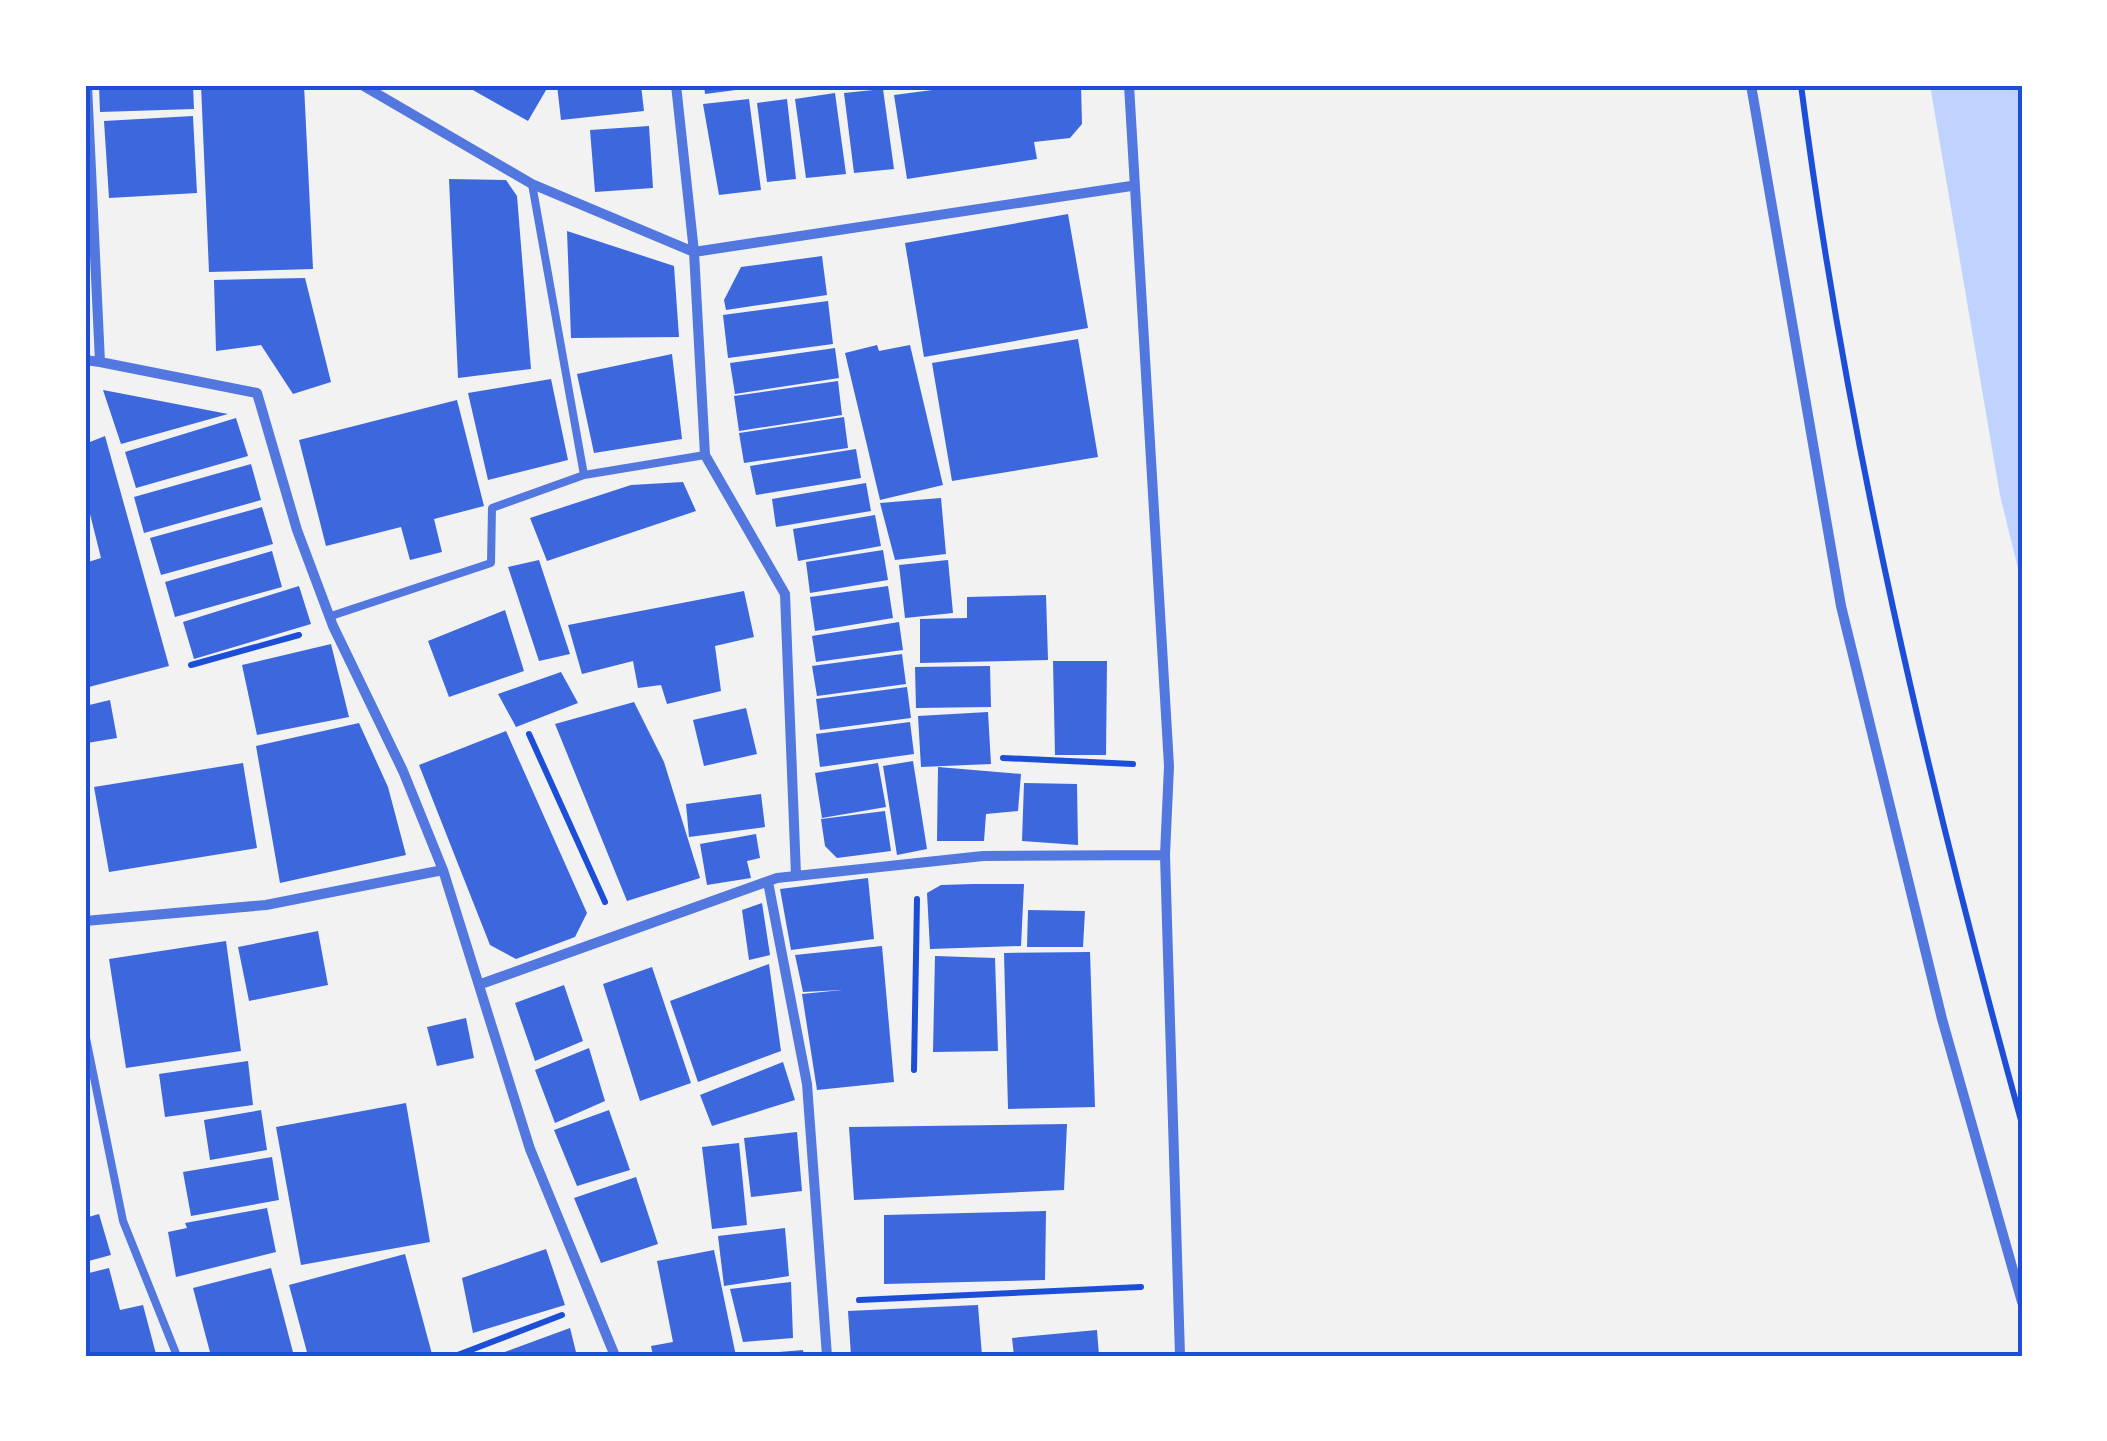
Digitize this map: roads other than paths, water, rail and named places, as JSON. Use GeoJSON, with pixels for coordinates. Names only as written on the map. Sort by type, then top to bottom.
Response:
{"type":"FeatureCollection","features":[{"type":"Feature","properties":{"kind":"street"},"geometry":{"type":"LineString","coordinates":[[87,85],[100,362]]}},
{"type":"Feature","properties":{"kind":"street"},"geometry":{"type":"LineString","coordinates":[[362,85],[532,184],[694,252],[1131,186]]}},
{"type":"Feature","properties":{"kind":"street"},"geometry":{"type":"LineString","coordinates":[[676,85],[694,252],[706,455],[786,594],[796,875]]}},
{"type":"Feature","properties":{"kind":"street"},"geometry":{"type":"LineString","coordinates":[[1128,85],[1131,186],[1169,766],[1165,855],[1180,1356]]}},
{"type":"Feature","properties":{"kind":"street"},"geometry":{"type":"LineString","coordinates":[[1751,85],[1841,606],[1942,1019],[2022,1302]]}},
{"type":"Feature","properties":{"kind":"street"},"geometry":{"type":"LineString","coordinates":[[85,360],[257,393],[297,530],[332,620],[403,771],[443,870],[530,1149],[615,1356]]}},
{"type":"Feature","properties":{"kind":"street"},"geometry":{"type":"LineString","coordinates":[[481,984],[796,875],[983,856],[1165,855]]}},
{"type":"Feature","properties":{"kind":"street"},"geometry":{"type":"LineString","coordinates":[[85,921],[266,906],[443,870]]}},
{"type":"Feature","properties":{"kind":"street"},"geometry":{"type":"LineString","coordinates":[[768,882],[807,1084],[827,1356]]}},
{"type":"Feature","properties":{"kind":"lane"},"geometry":{"type":"LineString","coordinates":[[532,184],[584,475]]}},
{"type":"Feature","properties":{"kind":"lane"},"geometry":{"type":"LineString","coordinates":[[332,620],[491,562],[492,508],[584,475],[706,455]]}},
{"type":"Feature","properties":{"kind":"lane"},"geometry":{"type":"LineString","coordinates":[[85,1033],[123,1222],[177,1356]]}},
{"type":"Feature","properties":{"kind":"water"},"geometry":{"type":"Polygon","coordinates":[[[1930,85],[2022,85],[2022,585],[2000,495],[1930,85]]]}}]}
